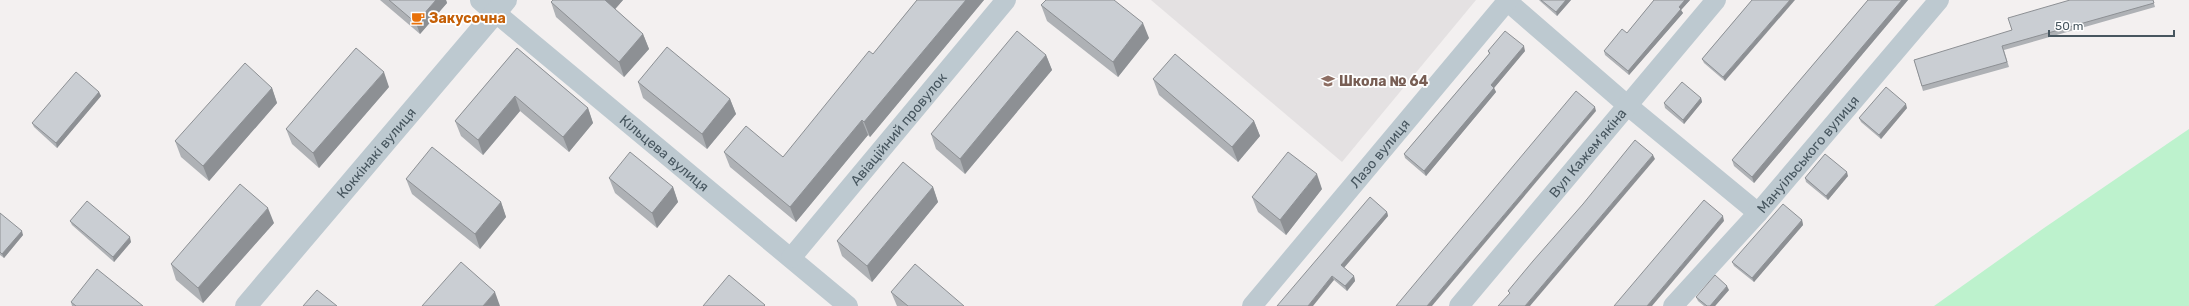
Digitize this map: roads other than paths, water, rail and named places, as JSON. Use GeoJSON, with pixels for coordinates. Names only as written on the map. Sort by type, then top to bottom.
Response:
{"type":"FeatureCollection","features":[{"type":"Feature","properties":{"kind":"street","name":"Авіаційний провулок"},"geometry":{"type":"LineString","coordinates":[[791,258],[1006,0]]}},
{"type":"Feature","properties":{"kind":"street"},"geometry":{"type":"LineString","coordinates":[[1507,0],[1627,106],[1758,213]]}},
{"type":"Feature","properties":{"kind":"street","name":"Лазо вулиця"},"geometry":{"type":"LineString","coordinates":[[1252,306],[1507,0]]}},
{"type":"Feature","properties":{"kind":"street","name":"Вул Кажем'якіна"},"geometry":{"type":"LineString","coordinates":[[1459,306],[1716,0]]}},
{"type":"Feature","properties":{"kind":"street","name":"Мануільського вулиця"},"geometry":{"type":"LineString","coordinates":[[1673,306],[1758,213],[1942,1]]}},
{"type":"Feature","properties":{"kind":"street","name":"Кільцева вулиця"},"geometry":{"type":"LineString","coordinates":[[494,4],[848,306]]}},
{"type":"Feature","properties":{"kind":"street","name":"Коккінакі вулиця"},"geometry":{"type":"LineString","coordinates":[[246,306],[494,4]]}},
{"type":"Feature","properties":{"kind":"place","name":"Закусочна"},"geometry":{"type":"Point","coordinates":[418,18]}},
{"type":"Feature","properties":{"kind":"place","name":"Школа № 64"},"geometry":{"type":"Point","coordinates":[1328,81]}}]}
